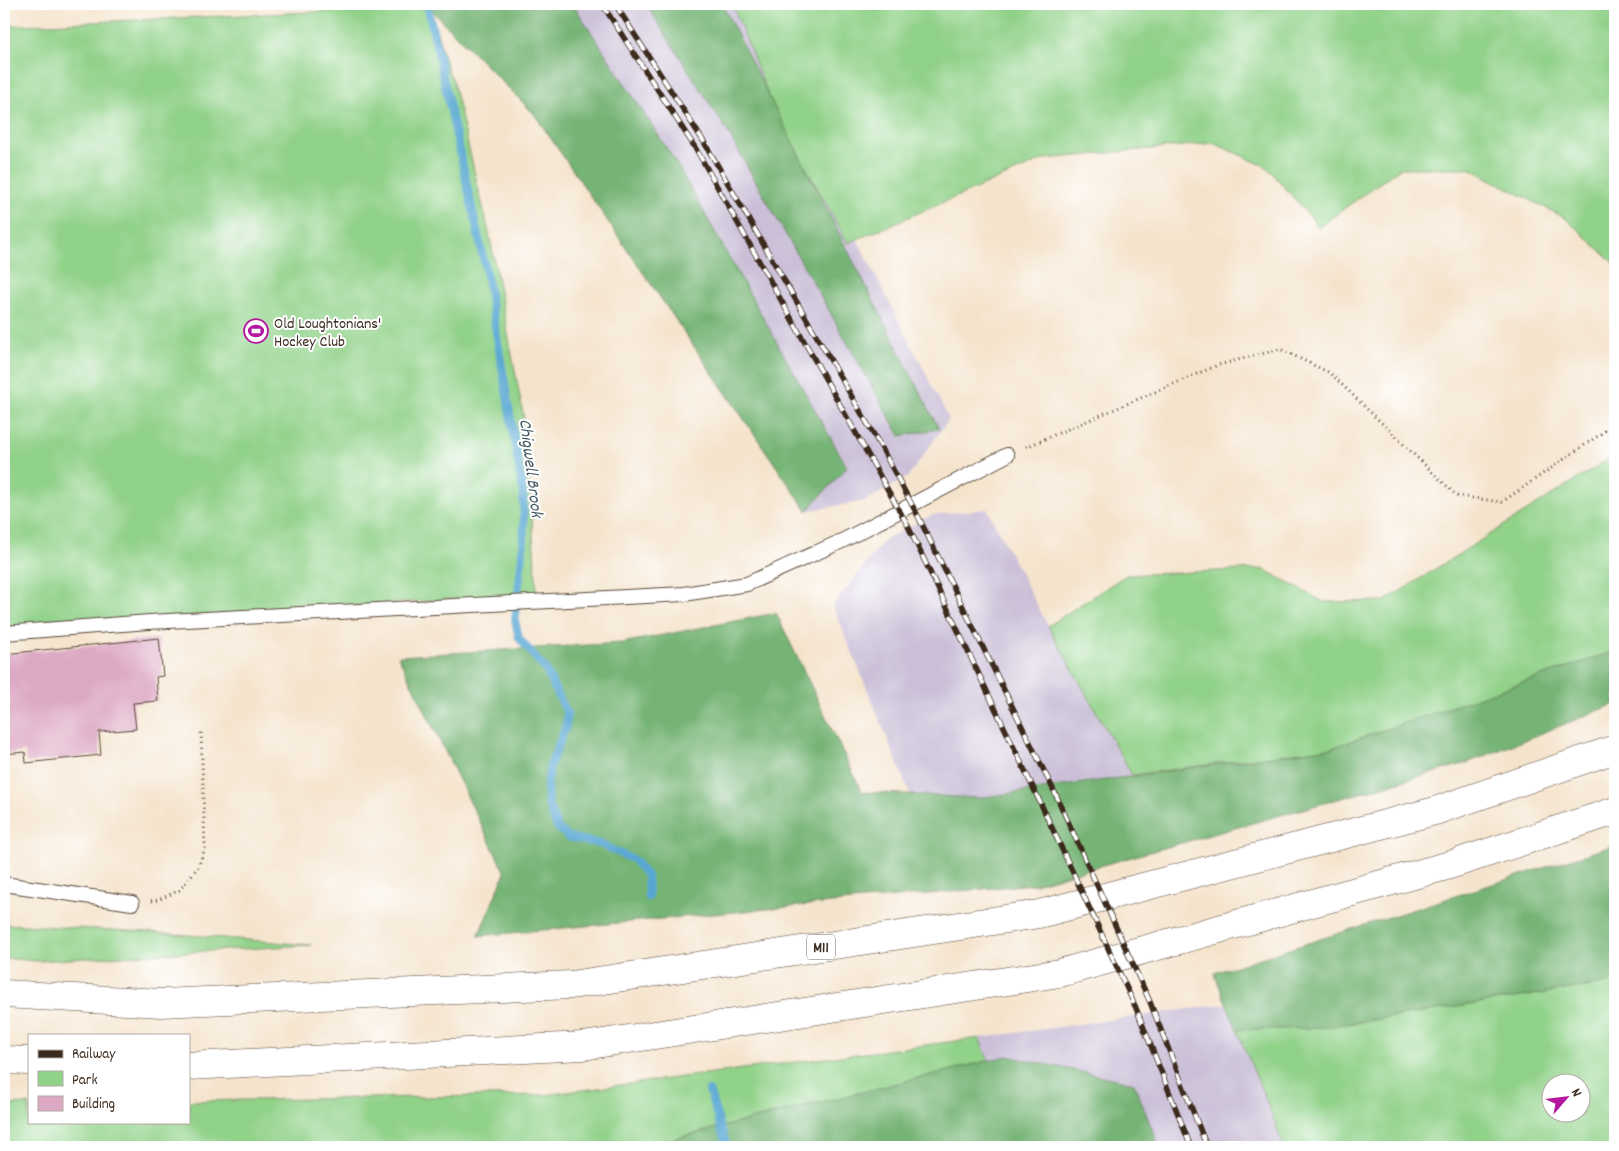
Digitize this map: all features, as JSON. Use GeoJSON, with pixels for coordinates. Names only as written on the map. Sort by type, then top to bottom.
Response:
{"type":"FeatureCollection","features":[{"type":"Feature","properties":{"kind":"highway","name":"M11"},"geometry":{"type":"LineString","coordinates":[[4,994],[161,1003],[570,985],[1039,914],[1435,811],[1615,749]]}},
{"type":"Feature","properties":{"kind":"highway"},"geometry":{"type":"LineString","coordinates":[[190,1066],[583,1046],[1060,973],[1450,865],[1615,811]]}},
{"type":"Feature","properties":{"kind":"highway"},"geometry":{"type":"LineString","coordinates":[[4,1060],[28,1061]]}},
{"type":"Feature","properties":{"kind":"lane"},"geometry":{"type":"LineString","coordinates":[[4,633],[148,622],[684,594],[748,584],[842,540],[1007,455]]}},
{"type":"Feature","properties":{"kind":"lane"},"geometry":{"type":"LineString","coordinates":[[4,884],[132,903]]}},
{"type":"Feature","properties":{"kind":"path"},"geometry":{"type":"LineString","coordinates":[[1007,455],[1218,365],[1280,348],[1330,373],[1457,496],[1502,502],[1615,424]]}},
{"type":"Feature","properties":{"kind":"path"},"geometry":{"type":"LineString","coordinates":[[132,903],[158,900],[180,890],[198,867],[205,848],[200,730]]}},
{"type":"Feature","properties":{"kind":"shaded area"},"geometry":{"type":"Polygon","coordinates":[[[440,4],[732,4],[775,112],[857,239],[949,419],[908,477],[865,501],[807,511],[534,114],[458,37],[440,4]]]}},
{"type":"Feature","properties":{"kind":"shaded area"},"geometry":{"type":"Polygon","coordinates":[[[987,509],[1048,626],[1132,775],[1153,826],[943,874],[833,606],[885,539],[932,515],[987,509]]]}},
{"type":"Feature","properties":{"kind":"shaded area"},"geometry":{"type":"Polygon","coordinates":[[[1226,1004],[1275,1122],[1283,1147],[1038,1147],[989,1061],[979,1038],[1226,1004]]]}},
{"type":"Feature","properties":{"kind":"green space"},"geometry":{"type":"Polygon","coordinates":[[[425,4],[573,4],[675,161],[847,467],[807,511],[534,114],[425,4]]]}},
{"type":"Feature","properties":{"kind":"green space"},"geometry":{"type":"Polygon","coordinates":[[[646,4],[722,4],[939,429],[900,436],[726,129],[646,4]]]}},
{"type":"Feature","properties":{"kind":"green space"},"geometry":{"type":"Polygon","coordinates":[[[732,4],[1615,4],[1615,264],[1565,218],[1469,168],[1400,168],[1319,227],[1267,167],[1213,143],[1045,159],[848,243],[775,112],[732,4]]]}},
{"type":"Feature","properties":{"kind":"green space","name":"Old Loughtonians' Hockey Club"},"geometry":{"type":"Polygon","coordinates":[[[420,7],[432,14],[448,71],[452,78],[489,233],[526,429],[537,594],[4,628],[4,26],[420,7]]]}},
{"type":"Feature","properties":{"kind":"green space"},"geometry":{"type":"Polygon","coordinates":[[[1615,455],[1615,651],[1331,748],[1132,775],[1048,626],[1126,575],[1263,569],[1324,602],[1385,601],[1615,455]]]}},
{"type":"Feature","properties":{"kind":"green space"},"geometry":{"type":"Polygon","coordinates":[[[776,613],[862,792],[978,798],[1331,748],[1615,651],[1615,704],[1467,763],[1035,884],[478,936],[505,873],[398,656],[622,643],[776,613]]]}},
{"type":"Feature","properties":{"kind":"green space"},"geometry":{"type":"Polygon","coordinates":[[[1615,845],[1615,982],[1320,1028],[1237,1030],[1214,973],[1615,845]]]}},
{"type":"Feature","properties":{"kind":"green space"},"geometry":{"type":"Polygon","coordinates":[[[4,924],[150,932],[311,945],[36,961],[4,958],[4,924]]]}},
{"type":"Feature","properties":{"kind":"green space"},"geometry":{"type":"Polygon","coordinates":[[[1615,982],[1615,1147],[1283,1147],[1275,1122],[1237,1030],[1348,1024],[1615,982]]]}},
{"type":"Feature","properties":{"kind":"green space"},"geometry":{"type":"Polygon","coordinates":[[[979,1038],[989,1061],[641,1147],[4,1147],[4,1105],[28,1104],[28,1124],[190,1124],[190,1101],[545,1095],[979,1038]]]}},
{"type":"Feature","properties":{"kind":"green space"},"geometry":{"type":"Polygon","coordinates":[[[1007,1056],[1134,1083],[1159,1147],[641,1147],[1007,1056]]]}},
{"type":"Feature","properties":{"kind":"building"},"geometry":{"type":"Polygon","coordinates":[[[159,638],[163,676],[156,677],[158,701],[133,703],[136,729],[99,732],[101,755],[26,763],[25,752],[4,754],[4,654],[159,638]]]}},
{"type":"Feature","properties":{"kind":"waterway","name":"Chigwell Brook"},"geometry":{"type":"LineString","coordinates":[[427,4],[485,266],[523,491],[524,539],[515,620],[519,638],[545,669],[567,713],[566,726],[550,766],[547,786],[548,804],[557,827],[568,837],[600,844],[634,860],[647,876],[648,897]]}},
{"type":"Feature","properties":{"kind":"waterway","name":"Chigwell Brook"},"geometry":{"type":"LineString","coordinates":[[709,1091],[727,1147]]}},
{"type":"Feature","properties":{"kind":"railway"},"geometry":{"type":"LineString","coordinates":[[602,4],[696,149],[907,524],[1136,1008],[1191,1147]]}},
{"type":"Feature","properties":{"kind":"railway"},"geometry":{"type":"LineString","coordinates":[[615,4],[704,142],[881,447],[918,516],[1056,795],[1150,1002],[1207,1147]]}},
{"type":"Feature","properties":{"kind":"place","name":"Old Loughtonians' Hockey Club"},"geometry":{"type":"Point","coordinates":[256,331]}}]}
